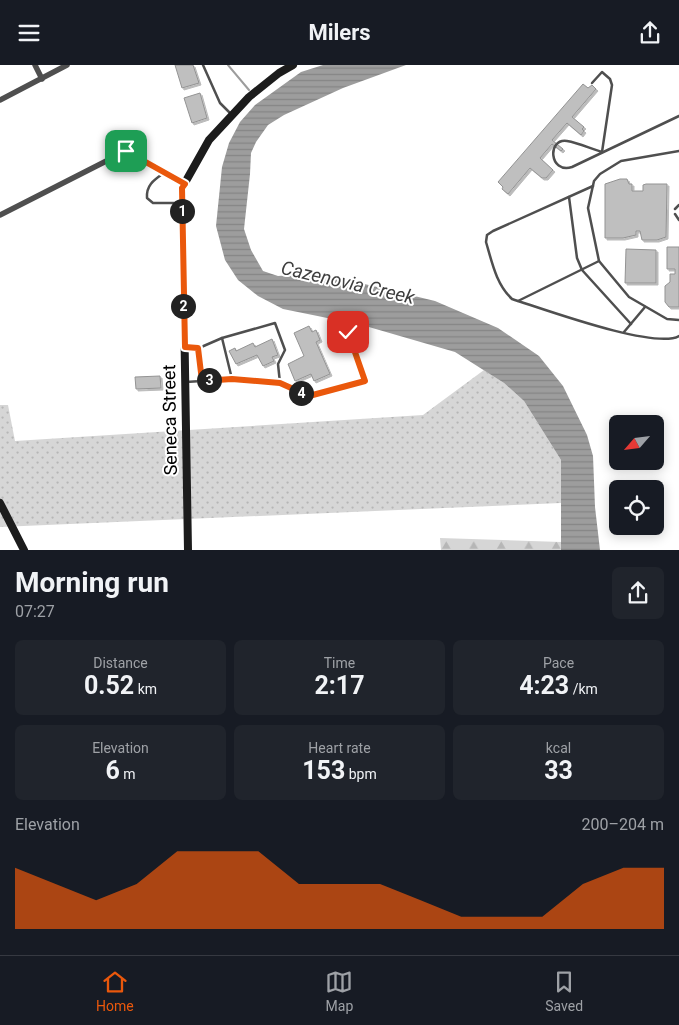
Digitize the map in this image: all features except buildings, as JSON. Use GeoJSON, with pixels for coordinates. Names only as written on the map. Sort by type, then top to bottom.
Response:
{"type":"FeatureCollection","features":[{"type":"Feature","properties":{"kind":"street"},"geometry":{"type":"LineString","coordinates":[[34,65],[42,79]]}},
{"type":"Feature","properties":{"kind":"street"},"geometry":{"type":"LineString","coordinates":[[0,101],[67,65]]}},
{"type":"Feature","properties":{"kind":"street","name":"Seneca Street"},"geometry":{"type":"LineString","coordinates":[[188,549],[182,188],[209,140],[249,97],[279,73],[293,65]]}},
{"type":"Feature","properties":{"kind":"street"},"geometry":{"type":"LineString","coordinates":[[0,215],[126,151],[185,184]]}},
{"type":"Feature","properties":{"kind":"street"},"geometry":{"type":"LineString","coordinates":[[0,503],[24,550]]}},
{"type":"Feature","properties":{"kind":"lane"},"geometry":{"type":"LineString","coordinates":[[203,65],[220,103],[232,115]]}},
{"type":"Feature","properties":{"kind":"lane"},"geometry":{"type":"LineString","coordinates":[[592,83],[602,72],[610,79],[612,85],[602,152]]}},
{"type":"Feature","properties":{"kind":"lane"},"geometry":{"type":"LineString","coordinates":[[602,152],[567,141],[559,143],[552,155],[557,164],[567,169],[679,116]]}},
{"type":"Feature","properties":{"kind":"lane"},"geometry":{"type":"LineString","coordinates":[[679,151],[622,161],[600,174],[594,181],[588,208],[600,261],[629,297],[667,319],[679,320]]}},
{"type":"Feature","properties":{"kind":"lane"},"geometry":{"type":"LineString","coordinates":[[164,173],[150,185],[147,191],[147,198],[153,203],[182,203]]}},
{"type":"Feature","properties":{"kind":"lane"},"geometry":{"type":"LineString","coordinates":[[593,186],[487,235],[486,242],[499,282],[504,291],[512,299],[591,325],[662,339],[679,336]]}},
{"type":"Feature","properties":{"kind":"lane"},"geometry":{"type":"LineString","coordinates":[[569,197],[577,258],[582,270],[631,324]]}},
{"type":"Feature","properties":{"kind":"lane"},"geometry":{"type":"LineString","coordinates":[[675,209],[679,205]]}},
{"type":"Feature","properties":{"kind":"lane"},"geometry":{"type":"LineString","coordinates":[[674,214],[679,219]]}},
{"type":"Feature","properties":{"kind":"lane"},"geometry":{"type":"LineString","coordinates":[[518,301],[600,261]]}},
{"type":"Feature","properties":{"kind":"lane"},"geometry":{"type":"LineString","coordinates":[[624,332],[646,307]]}},
{"type":"Feature","properties":{"kind":"lane"},"geometry":{"type":"LineString","coordinates":[[185,347],[198,348],[222,338],[275,323],[285,350],[278,364],[280,383]]}},
{"type":"Feature","properties":{"kind":"lane"},"geometry":{"type":"LineString","coordinates":[[184,382],[232,379],[280,383],[309,396],[365,381],[348,332]]}},
{"type":"Feature","properties":{"kind":"lane"},"geometry":{"type":"LineString","coordinates":[[222,338],[232,379]]}},
{"type":"Feature","properties":{"kind":"lane"},"geometry":{"type":"LineString","coordinates":[[198,348],[202,381]]}},
{"type":"Feature","properties":{"kind":"green space"},"geometry":{"type":"Polygon","coordinates":[[[484,370],[504,383],[524,401],[561,460],[561,503],[0,527],[0,405],[8,405],[15,441],[423,415],[484,370]]]}},
{"type":"Feature","properties":{"kind":"green space"},"geometry":{"type":"Polygon","coordinates":[[[440,538],[561,542],[561,550],[441,550],[440,538]]]}},
{"type":"Feature","properties":{"kind":"water","name":"Cazenovia Creek"},"geometry":{"type":"Polygon","coordinates":[[[323,65],[406,65],[343,88],[284,115],[268,125],[251,153],[244,229],[251,250],[263,271],[278,276],[307,274],[348,280],[435,301],[498,328],[539,356],[563,386],[587,435],[593,456],[595,507],[600,550],[561,550],[561,460],[524,401],[504,383],[455,352],[362,325],[283,309],[258,296],[238,280],[225,260],[216,226],[222,167],[229,143],[240,122],[255,105],[301,72],[323,65]]]}},
{"type":"Feature","properties":{"kind":"waterway"},"geometry":{"type":"LineString","coordinates":[[228,65],[249,90]]}},
{"type":"Feature","properties":{"kind":"route"},"geometry":{"type":"LineString","coordinates":[[126,151],[185,184],[182,188],[185,347],[198,348],[202,381],[232,379],[280,383],[309,396],[365,381],[348,332]]}}]}
